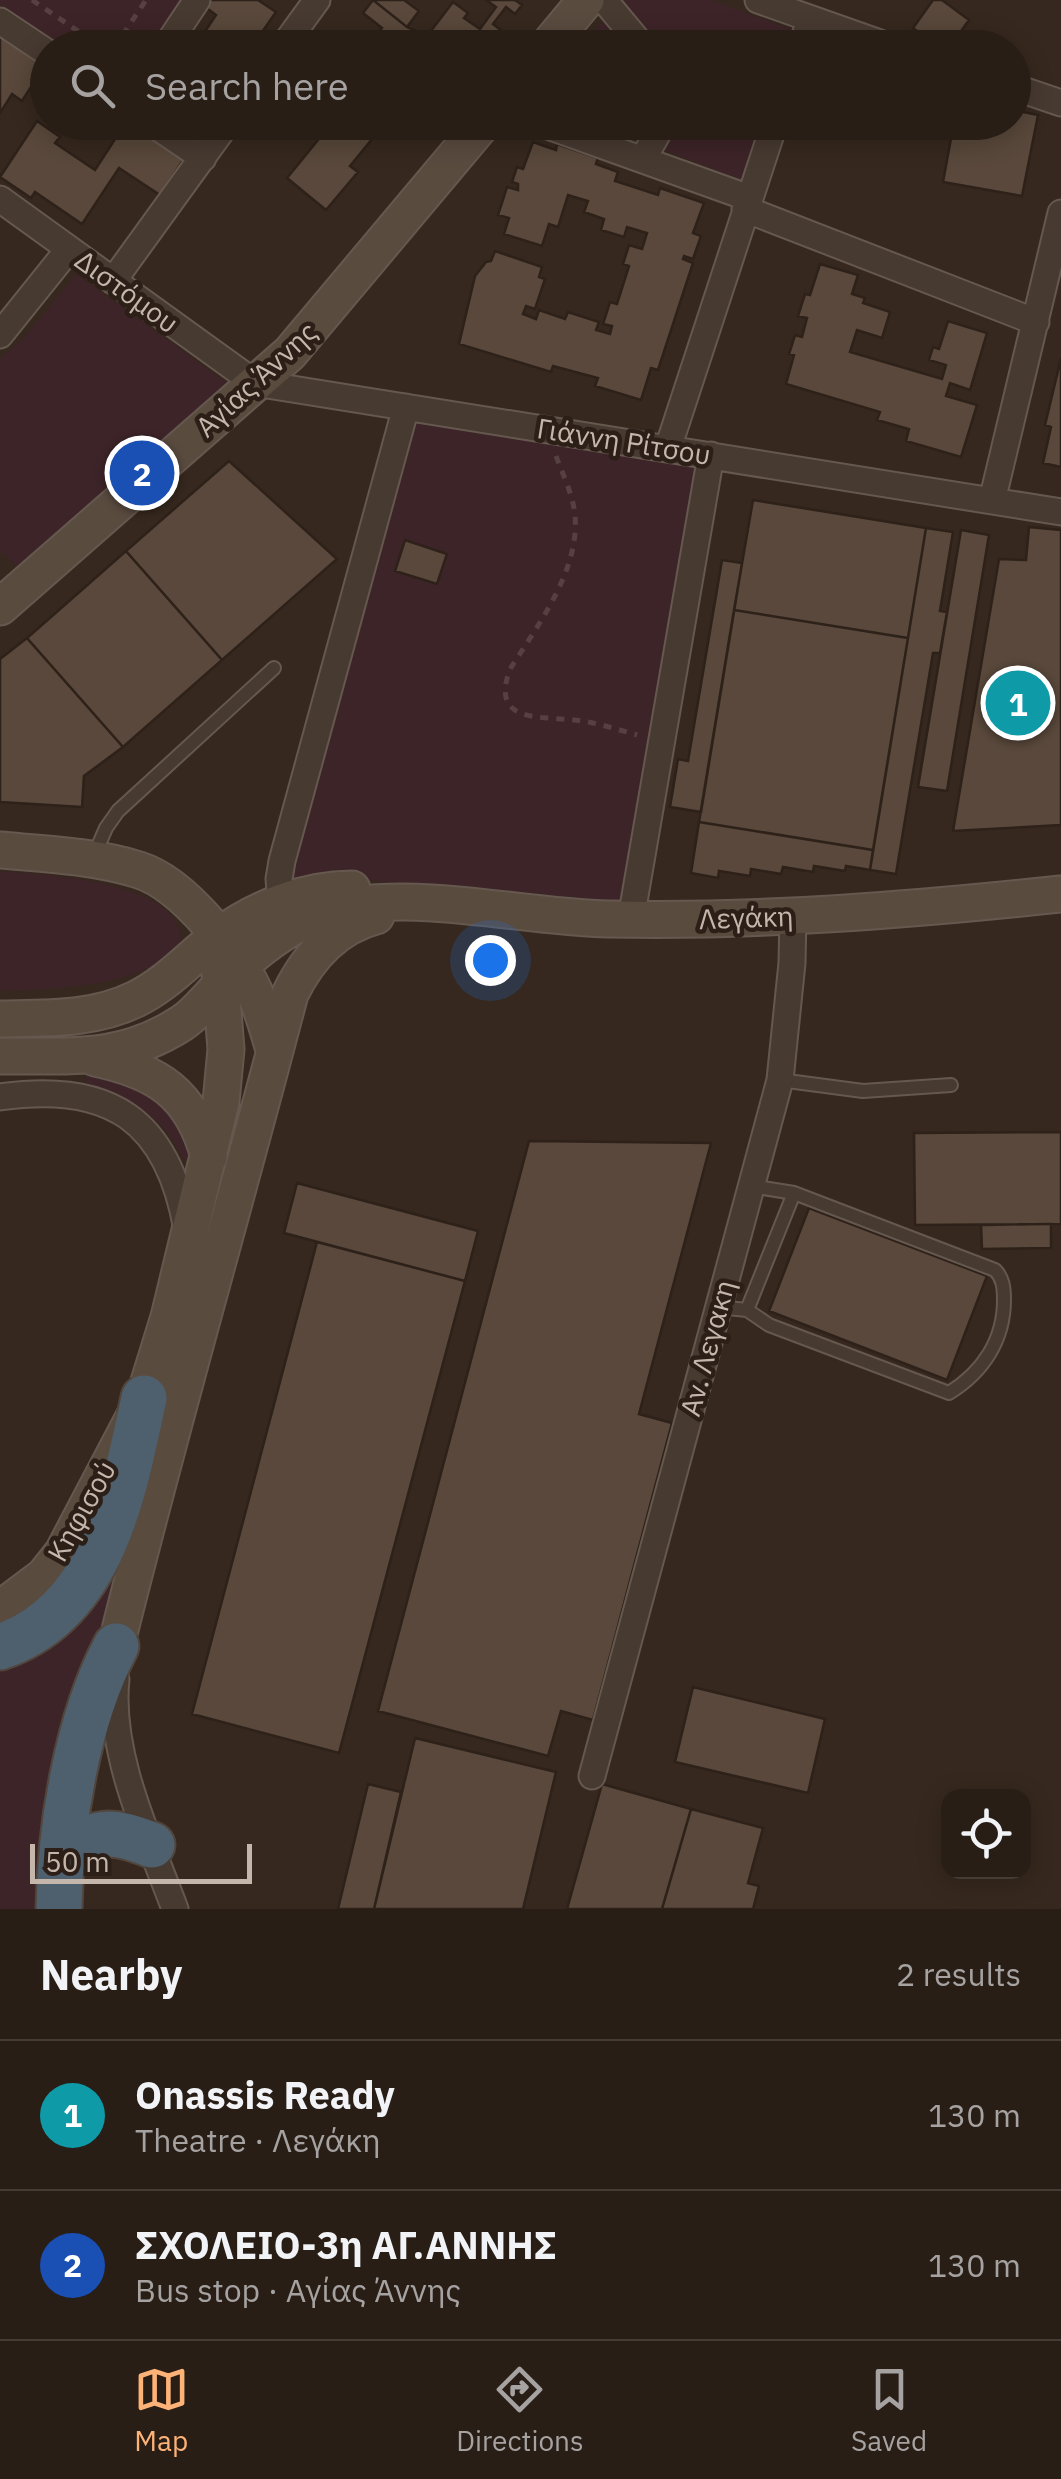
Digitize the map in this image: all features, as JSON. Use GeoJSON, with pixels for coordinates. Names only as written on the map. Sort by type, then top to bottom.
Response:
{"type":"FeatureCollection","features":[{"type":"Feature","properties":{"kind":"highway"},"geometry":{"type":"LineString","coordinates":[[0,1646],[44,1623],[76,1592],[92,1569],[120,1497],[144,1398]]}},
{"type":"Feature","properties":{"kind":"highway"},"geometry":{"type":"LineString","coordinates":[[59,1909],[62,1858],[84,1737],[96,1692],[116,1646]]}},
{"type":"Feature","properties":{"kind":"highway"},"geometry":{"type":"LineString","coordinates":[[62,1858],[87,1838],[100,1834],[132,1837],[152,1845]]}},
{"type":"Feature","properties":{"kind":"street"},"geometry":{"type":"LineString","coordinates":[[177,30],[197,0]]}},
{"type":"Feature","properties":{"kind":"street"},"geometry":{"type":"LineString","coordinates":[[295,30],[317,0]]}},
{"type":"Feature","properties":{"kind":"street"},"geometry":{"type":"LineString","coordinates":[[561,30],[586,0]]}},
{"type":"Feature","properties":{"kind":"street"},"geometry":{"type":"LineString","coordinates":[[604,0],[629,30]]}},
{"type":"Feature","properties":{"kind":"street"},"geometry":{"type":"LineString","coordinates":[[758,0],[840,30]]}},
{"type":"Feature","properties":{"kind":"street"},"geometry":{"type":"LineString","coordinates":[[806,30],[810,20]]}},
{"type":"Feature","properties":{"kind":"street"},"geometry":{"type":"LineString","coordinates":[[0,21],[30,41]]}},
{"type":"Feature","properties":{"kind":"street"},"geometry":{"type":"LineString","coordinates":[[1031,93],[1061,103]]}},
{"type":"Feature","properties":{"kind":"street"},"geometry":{"type":"LineString","coordinates":[[176,140],[203,158]]}},
{"type":"Feature","properties":{"kind":"street"},"geometry":{"type":"LineString","coordinates":[[113,281],[216,140]]}},
{"type":"Feature","properties":{"kind":"street","name":"Αγίας Άννης"},"geometry":{"type":"LineString","coordinates":[[0,607],[290,353],[469,140]]}},
{"type":"Feature","properties":{"kind":"street"},"geometry":{"type":"LineString","coordinates":[[588,140],[643,159],[1036,322]]}},
{"type":"Feature","properties":{"kind":"street"},"geometry":{"type":"LineString","coordinates":[[643,159],[654,140]]}},
{"type":"Feature","properties":{"kind":"street"},"geometry":{"type":"LineString","coordinates":[[668,448],[769,140]]}},
{"type":"Feature","properties":{"kind":"street","name":"Διστόμου"},"geometry":{"type":"LineString","coordinates":[[0,199],[255,384]]}},
{"type":"Feature","properties":{"kind":"street"},"geometry":{"type":"LineString","coordinates":[[992,501],[1061,213]]}},
{"type":"Feature","properties":{"kind":"street"},"geometry":{"type":"LineString","coordinates":[[0,334],[69,249]]}},
{"type":"Feature","properties":{"kind":"street","name":"Γιάννη Ρίτσου"},"geometry":{"type":"LineString","coordinates":[[255,384],[1061,512]]}},
{"type":"Feature","properties":{"kind":"street"},"geometry":{"type":"LineString","coordinates":[[281,903],[278,879],[282,861],[406,407]]}},
{"type":"Feature","properties":{"kind":"street"},"geometry":{"type":"LineString","coordinates":[[631,919],[710,454]]}},
{"type":"Feature","properties":{"kind":"street"},"geometry":{"type":"LineString","coordinates":[[0,850],[92,860],[141,870],[174,888],[217,937]]}},
{"type":"Feature","properties":{"kind":"street"},"geometry":{"type":"LineString","coordinates":[[0,1019],[75,1017],[114,1009],[171,978],[217,937],[281,903],[324,890],[374,891],[431,905]]}},
{"type":"Feature","properties":{"kind":"street","name":"Λεγάκη"},"geometry":{"type":"LineString","coordinates":[[431,905],[631,919],[793,916],[1061,894]]}},
{"type":"Feature","properties":{"kind":"street"},"geometry":{"type":"LineString","coordinates":[[0,1056],[89,1057],[136,1046],[200,1009],[230,976],[284,932],[336,909],[370,904],[431,905]]}},
{"type":"Feature","properties":{"kind":"street"},"geometry":{"type":"LineString","coordinates":[[175,1909],[120,1747],[113,1703],[116,1646],[163,1455],[290,994],[303,966],[337,934],[363,919],[431,905]]}},
{"type":"Feature","properties":{"kind":"street","name":"Αν. Λεγακη"},"geometry":{"type":"LineString","coordinates":[[592,1776],[780,1080],[793,916]]}},
{"type":"Feature","properties":{"kind":"street","name":"Κηφισού"},"geometry":{"type":"LineString","coordinates":[[0,1609],[44,1576],[63,1552],[144,1398],[189,1239],[221,1102],[230,976],[217,937]]}},
{"type":"Feature","properties":{"kind":"street"},"geometry":{"type":"LineString","coordinates":[[230,976],[258,999],[275,1051]]}},
{"type":"Feature","properties":{"kind":"street"},"geometry":{"type":"LineString","coordinates":[[89,1057],[156,1078],[177,1094],[197,1122],[209,1158]]}},
{"type":"Feature","properties":{"kind":"street"},"geometry":{"type":"LineString","coordinates":[[0,1097],[27,1093],[77,1095],[119,1110],[136,1122],[155,1142],[173,1172],[189,1239]]}},
{"type":"Feature","properties":{"kind":"lane"},"geometry":{"type":"LineString","coordinates":[[92,860],[118,811],[274,668]]}},
{"type":"Feature","properties":{"kind":"lane"},"geometry":{"type":"LineString","coordinates":[[780,1080],[862,1091],[951,1085]]}},
{"type":"Feature","properties":{"kind":"lane"},"geometry":{"type":"LineString","coordinates":[[717,1307],[748,1310],[769,1325],[949,1393],[975,1373],[994,1346],[1004,1312],[1001,1276],[995,1270],[794,1193],[750,1186]]}},
{"type":"Feature","properties":{"kind":"lane"},"geometry":{"type":"LineString","coordinates":[[748,1310],[794,1193]]}},
{"type":"Feature","properties":{"kind":"path"},"geometry":{"type":"LineString","coordinates":[[32,0],[76,30]]}},
{"type":"Feature","properties":{"kind":"path"},"geometry":{"type":"LineString","coordinates":[[126,30],[146,0]]}},
{"type":"Feature","properties":{"kind":"path"},"geometry":{"type":"LineString","coordinates":[[547,430],[575,512],[574,548],[559,585],[510,669],[506,699],[526,715],[591,723],[661,744]]}},
{"type":"Feature","properties":{"kind":"shaded area"},"geometry":{"type":"Polygon","coordinates":[[[0,0],[197,0],[177,30],[30,30],[30,38],[0,21],[0,0]]]}},
{"type":"Feature","properties":{"kind":"shaded area"},"geometry":{"type":"Polygon","coordinates":[[[621,0],[711,0],[791,29],[791,30],[595,30],[621,0]]]}},
{"type":"Feature","properties":{"kind":"shaded area"},"geometry":{"type":"Polygon","coordinates":[[[640,140],[755,140],[742,181],[640,140]]]}},
{"type":"Feature","properties":{"kind":"shaded area"},"geometry":{"type":"Polygon","coordinates":[[[76,274],[230,385],[20,569],[0,551],[0,359],[25,337],[76,274]]]}},
{"type":"Feature","properties":{"kind":"shaded area"},"geometry":{"type":"Polygon","coordinates":[[[414,421],[700,466],[622,905],[356,879],[295,885],[292,866],[414,421]]]}},
{"type":"Feature","properties":{"kind":"shaded area"},"geometry":{"type":"Polygon","coordinates":[[[0,871],[77,879],[136,893],[160,905],[176,921],[181,942],[167,957],[124,977],[71,987],[0,991],[0,871]]]}},
{"type":"Feature","properties":{"kind":"shaded area"},"geometry":{"type":"Polygon","coordinates":[[[87,1076],[123,1083],[156,1099],[180,1125],[188,1160],[182,1158],[155,1119],[129,1101],[84,1083],[87,1076]]]}},
{"type":"Feature","properties":{"kind":"shaded area"},"geometry":{"type":"Polygon","coordinates":[[[112,1569],[117,1578],[45,1909],[0,1909],[0,1660],[112,1569]]]}},
{"type":"Feature","properties":{"kind":"building"},"geometry":{"type":"Polygon","coordinates":[[[209,0],[258,0],[276,12],[264,30],[206,30],[216,15],[204,6],[209,0]]]}},
{"type":"Feature","properties":{"kind":"building"},"geometry":{"type":"Polygon","coordinates":[[[373,0],[404,0],[419,11],[407,27],[373,0]]]}},
{"type":"Feature","properties":{"kind":"building"},"geometry":{"type":"Polygon","coordinates":[[[373,0],[414,30],[380,30],[363,13],[373,0]]]}},
{"type":"Feature","properties":{"kind":"building"},"geometry":{"type":"Polygon","coordinates":[[[486,0],[515,0],[522,5],[515,14],[506,7],[493,24],[501,30],[432,30],[453,2],[468,13],[464,18],[480,29],[496,7],[486,0]]]}},
{"type":"Feature","properties":{"kind":"building"},"geometry":{"type":"Polygon","coordinates":[[[933,0],[942,0],[969,20],[962,30],[913,28],[933,0]]]}},
{"type":"Feature","properties":{"kind":"building"},"geometry":{"type":"Polygon","coordinates":[[[0,35],[30,54],[30,89],[22,101],[12,94],[0,113],[0,35]]]}},
{"type":"Feature","properties":{"kind":"building"},"geometry":{"type":"Polygon","coordinates":[[[1031,114],[1038,115],[1022,196],[943,182],[951,140],[1031,140],[1031,114]]]}},
{"type":"Feature","properties":{"kind":"building"},"geometry":{"type":"Polygon","coordinates":[[[30,132],[30,140],[58,140],[55,143],[95,170],[114,140],[162,140],[186,156],[160,195],[119,168],[82,224],[35,192],[31,198],[0,177],[30,132]]]}},
{"type":"Feature","properties":{"kind":"building"},"geometry":{"type":"Polygon","coordinates":[[[318,140],[371,140],[350,166],[358,172],[326,210],[287,178],[318,140]]]}},
{"type":"Feature","properties":{"kind":"building"},"geometry":{"type":"Polygon","coordinates":[[[533,142],[556,150],[557,144],[598,158],[596,164],[618,172],[615,181],[658,195],[660,188],[704,203],[693,233],[701,236],[693,259],[683,259],[693,263],[658,370],[651,368],[641,400],[595,386],[598,378],[553,366],[551,372],[459,344],[475,276],[491,261],[495,251],[542,267],[539,277],[545,279],[535,309],[526,306],[523,314],[536,319],[539,310],[565,319],[568,312],[599,322],[596,330],[610,334],[612,326],[603,324],[610,302],[617,304],[629,266],[623,264],[629,245],[642,249],[647,233],[627,227],[624,237],[601,230],[604,219],[584,212],[588,201],[568,195],[558,227],[549,224],[542,246],[504,234],[509,218],[498,215],[507,187],[518,190],[518,184],[512,182],[517,167],[523,169],[533,142]]]}},
{"type":"Feature","properties":{"kind":"building"},"geometry":{"type":"Polygon","coordinates":[[[820,264],[858,275],[852,294],[865,298],[863,303],[890,312],[882,338],[857,330],[850,352],[942,379],[946,365],[929,360],[933,347],[939,349],[948,321],[987,333],[970,390],[950,383],[946,396],[977,405],[961,457],[906,441],[909,429],[877,420],[880,412],[786,384],[795,335],[802,337],[807,318],[798,316],[820,264]]]}},
{"type":"Feature","properties":{"kind":"building"},"geometry":{"type":"Polygon","coordinates":[[[1061,358],[1061,467],[1043,463],[1051,427],[1045,425],[1061,358]]]}},
{"type":"Feature","properties":{"kind":"building"},"geometry":{"type":"Polygon","coordinates":[[[229,461],[337,559],[222,660],[126,551],[229,461]]]}},
{"type":"Feature","properties":{"kind":"building"},"geometry":{"type":"Polygon","coordinates":[[[753,500],[926,528],[908,638],[734,610],[753,500]]]}},
{"type":"Feature","properties":{"kind":"building"},"geometry":{"type":"Polygon","coordinates":[[[1029,527],[1061,530],[1061,825],[953,831],[999,559],[1026,560],[1029,527]]]}},
{"type":"Feature","properties":{"kind":"building"},"geometry":{"type":"Polygon","coordinates":[[[926,528],[953,532],[940,611],[947,612],[940,653],[933,653],[896,874],[870,870],[926,528]]]}},
{"type":"Feature","properties":{"kind":"building"},"geometry":{"type":"Polygon","coordinates":[[[961,530],[989,535],[947,791],[918,787],[961,530]]]}},
{"type":"Feature","properties":{"kind":"building"},"geometry":{"type":"Polygon","coordinates":[[[405,540],[447,554],[437,584],[395,571],[405,540]]]}},
{"type":"Feature","properties":{"kind":"building"},"geometry":{"type":"Polygon","coordinates":[[[126,551],[222,660],[123,747],[27,638],[126,551]]]}},
{"type":"Feature","properties":{"kind":"building"},"geometry":{"type":"Polygon","coordinates":[[[722,560],[742,563],[701,812],[670,807],[678,759],[688,761],[722,560]]]}},
{"type":"Feature","properties":{"kind":"building"},"geometry":{"type":"Polygon","coordinates":[[[734,610],[908,638],[873,850],[699,822],[734,610]]]}},
{"type":"Feature","properties":{"kind":"building"},"geometry":{"type":"Polygon","coordinates":[[[27,638],[123,747],[84,776],[82,807],[0,802],[0,659],[27,638]]]}},
{"type":"Feature","properties":{"kind":"building"},"geometry":{"type":"Polygon","coordinates":[[[699,822],[873,850],[870,870],[814,866],[813,872],[783,867],[781,874],[751,869],[750,876],[719,871],[718,878],[691,873],[699,822]]]}},
{"type":"Feature","properties":{"kind":"building"},"geometry":{"type":"Polygon","coordinates":[[[1061,1132],[1061,1224],[915,1225],[914,1133],[1061,1132]]]}},
{"type":"Feature","properties":{"kind":"building"},"geometry":{"type":"Polygon","coordinates":[[[529,1141],[711,1143],[639,1414],[672,1423],[593,1720],[561,1711],[548,1756],[378,1711],[529,1141]]]}},
{"type":"Feature","properties":{"kind":"building"},"geometry":{"type":"Polygon","coordinates":[[[297,1183],[478,1231],[465,1281],[284,1233],[297,1183]]]}},
{"type":"Feature","properties":{"kind":"building"},"geometry":{"type":"Polygon","coordinates":[[[809,1208],[987,1276],[947,1380],[769,1311],[809,1208]]]}},
{"type":"Feature","properties":{"kind":"building"},"geometry":{"type":"Polygon","coordinates":[[[1051,1224],[1051,1248],[982,1249],[981,1225],[1051,1224]]]}},
{"type":"Feature","properties":{"kind":"building"},"geometry":{"type":"Polygon","coordinates":[[[317,1242],[465,1281],[339,1753],[192,1714],[317,1242]]]}},
{"type":"Feature","properties":{"kind":"building"},"geometry":{"type":"Polygon","coordinates":[[[693,1687],[825,1719],[808,1793],[675,1762],[693,1687]]]}},
{"type":"Feature","properties":{"kind":"building"},"geometry":{"type":"Polygon","coordinates":[[[415,1738],[556,1772],[523,1909],[374,1909],[415,1738]]]}},
{"type":"Feature","properties":{"kind":"building"},"geometry":{"type":"Polygon","coordinates":[[[368,1784],[401,1792],[374,1909],[338,1909],[368,1784]]]}},
{"type":"Feature","properties":{"kind":"building"},"geometry":{"type":"Polygon","coordinates":[[[602,1784],[691,1809],[662,1909],[567,1909],[602,1784]]]}},
{"type":"Feature","properties":{"kind":"building"},"geometry":{"type":"Polygon","coordinates":[[[691,1809],[763,1828],[748,1883],[759,1886],[753,1909],[662,1909],[691,1809]]]}},
{"type":"Feature","properties":{"kind":"place","name":"ΣΧΟΛΕΙΟ-3η ΑΓ.ΑΝΝΗΣ"},"geometry":{"type":"Point","coordinates":[142,473]}},
{"type":"Feature","properties":{"kind":"place","name":"Onassis Ready"},"geometry":{"type":"Point","coordinates":[1018,703]}}]}
